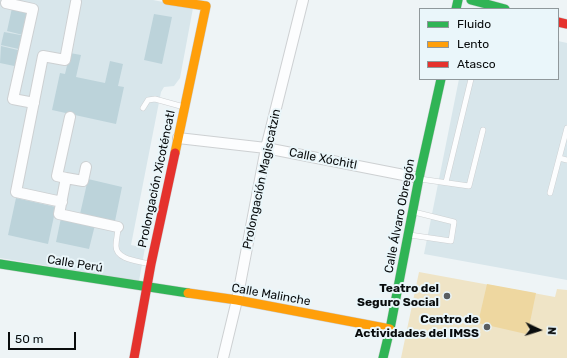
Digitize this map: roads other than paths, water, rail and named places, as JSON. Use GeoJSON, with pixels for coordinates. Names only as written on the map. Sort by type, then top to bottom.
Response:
{"type":"FeatureCollection","features":[{"type":"Feature","properties":{"kind":"street","name":"Prolongación Xicoténcatl"},"geometry":{"type":"LineString","coordinates":[[134,358],[151,264],[206,6],[166,0]]}},
{"type":"Feature","properties":{"kind":"street","name":"Prolongación Magiscatzin"},"geometry":{"type":"LineString","coordinates":[[223,358],[237,300],[266,148],[303,0]]}},
{"type":"Feature","properties":{"kind":"street"},"geometry":{"type":"LineString","coordinates":[[471,0],[501,8]]}},
{"type":"Feature","properties":{"kind":"street"},"geometry":{"type":"LineString","coordinates":[[62,202],[16,192],[43,56],[65,60],[76,2]]}},
{"type":"Feature","properties":{"kind":"street"},"geometry":{"type":"LineString","coordinates":[[6,3],[33,9],[13,99],[34,103]]}},
{"type":"Feature","properties":{"kind":"street","name":"Calle Álvaro Obregón"},"geometry":{"type":"LineString","coordinates":[[383,358],[440,80]]}},
{"type":"Feature","properties":{"kind":"street"},"geometry":{"type":"LineString","coordinates":[[70,117],[57,176],[83,181],[86,167]]}},
{"type":"Feature","properties":{"kind":"street","name":"Calle Xóchitl"},"geometry":{"type":"LineString","coordinates":[[178,138],[266,148],[419,178]]}},
{"type":"Feature","properties":{"kind":"street"},"geometry":{"type":"LineString","coordinates":[[66,178],[59,214],[118,227]]}},
{"type":"Feature","properties":{"kind":"street","name":"Calle Perú"},"geometry":{"type":"LineString","coordinates":[[0,264],[147,288]]}},
{"type":"Feature","properties":{"kind":"street","name":"Calle Malinche"},"geometry":{"type":"LineString","coordinates":[[147,288],[237,300],[390,329]]}},
{"type":"Feature","properties":{"kind":"lane"},"geometry":{"type":"LineString","coordinates":[[446,182],[471,80]]}},
{"type":"Feature","properties":{"kind":"lane"},"geometry":{"type":"LineString","coordinates":[[142,108],[148,100],[155,99],[184,107]]}},
{"type":"Feature","properties":{"kind":"lane"},"geometry":{"type":"LineString","coordinates":[[550,193],[567,128]]}},
{"type":"Feature","properties":{"kind":"lane"},"geometry":{"type":"LineString","coordinates":[[419,178],[469,186],[483,130]]}},
{"type":"Feature","properties":{"kind":"lane"},"geometry":{"type":"LineString","coordinates":[[559,158],[567,160]]}},
{"type":"Feature","properties":{"kind":"lane"},"geometry":{"type":"LineString","coordinates":[[409,234],[451,241],[454,222],[413,212]]}},
{"type":"Feature","properties":{"kind":"lane"},"geometry":{"type":"LineString","coordinates":[[118,227],[116,247],[118,254],[122,257],[151,264]]}},
{"type":"Feature","properties":{"kind":"place","name":"Teatro del Seguro Social"},"geometry":{"type":"Point","coordinates":[447,296]}},
{"type":"Feature","properties":{"kind":"place","name":"Centro de Actividades del IMSS"},"geometry":{"type":"Point","coordinates":[487,327]}}]}
